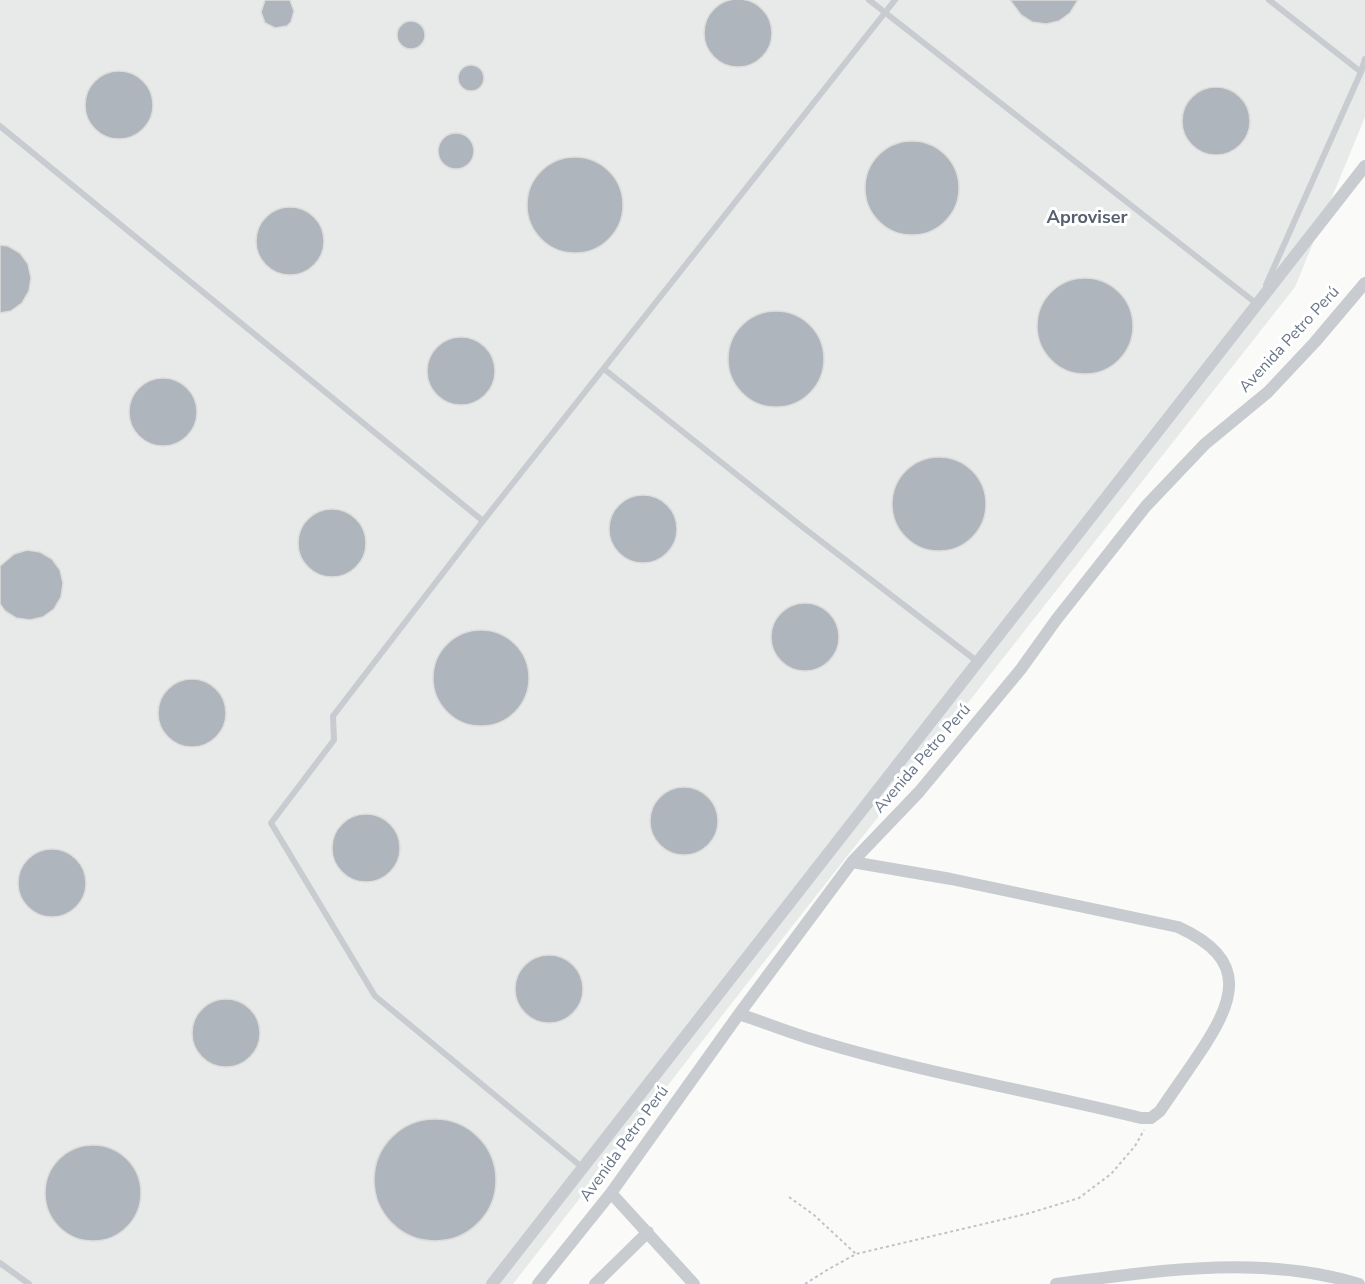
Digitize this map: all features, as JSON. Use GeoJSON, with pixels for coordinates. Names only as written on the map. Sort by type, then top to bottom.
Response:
{"type":"FeatureCollection","features":[{"type":"Feature","properties":{"kind":"street"},"geometry":{"type":"LineString","coordinates":[[492,1284],[1365,166]]}},
{"type":"Feature","properties":{"kind":"street","name":"Avenida Petro Perú"},"geometry":{"type":"LineString","coordinates":[[538,1284],[611,1192],[852,862],[919,792],[1021,669],[1056,620],[1146,506],[1204,444],[1268,392],[1365,282]]}},
{"type":"Feature","properties":{"kind":"street"},"geometry":{"type":"LineString","coordinates":[[739,1014],[820,1042],[930,1070],[1141,1118],[1151,1118],[1160,1111],[1224,1014],[1230,982],[1222,960],[1206,942],[1178,927],[951,879],[852,862]]}},
{"type":"Feature","properties":{"kind":"street"},"geometry":{"type":"LineString","coordinates":[[611,1192],[694,1284]]}},
{"type":"Feature","properties":{"kind":"street"},"geometry":{"type":"LineString","coordinates":[[595,1284],[648,1232]]}},
{"type":"Feature","properties":{"kind":"street"},"geometry":{"type":"LineString","coordinates":[[1056,1284],[1176,1271],[1237,1268],[1321,1273],[1359,1284]]}},
{"type":"Feature","properties":{"kind":"lane"},"geometry":{"type":"LineString","coordinates":[[869,0],[1258,304],[1365,59]]}},
{"type":"Feature","properties":{"kind":"lane"},"geometry":{"type":"LineString","coordinates":[[584,1168],[375,996],[271,823],[334,740],[333,716],[483,521],[895,0]]}},
{"type":"Feature","properties":{"kind":"lane"},"geometry":{"type":"LineString","coordinates":[[1269,0],[1361,72]]}},
{"type":"Feature","properties":{"kind":"lane"},"geometry":{"type":"LineString","coordinates":[[0,126],[483,521]]}},
{"type":"Feature","properties":{"kind":"lane"},"geometry":{"type":"LineString","coordinates":[[604,369],[800,525],[978,662]]}},
{"type":"Feature","properties":{"kind":"lane"},"geometry":{"type":"LineString","coordinates":[[0,1263],[29,1284]]}},
{"type":"Feature","properties":{"kind":"path"},"geometry":{"type":"LineString","coordinates":[[805,1284],[856,1254],[1030,1213],[1079,1198],[1111,1174],[1135,1146],[1151,1118]]}},
{"type":"Feature","properties":{"kind":"path"},"geometry":{"type":"LineString","coordinates":[[789,1197],[814,1215],[856,1254]]}},
{"type":"Feature","properties":{"kind":"shaded area"},"geometry":{"type":"Polygon","coordinates":[[[0,0],[1365,0],[1365,117],[1295,287],[513,1284],[0,1284],[0,0]]]}},
{"type":"Feature","properties":{"kind":"building"},"geometry":{"type":"Polygon","coordinates":[[[745,-1],[757,5],[766,14],[772,26],[770,46],[762,57],[745,67],[731,67],[714,57],[706,46],[704,26],[714,9],[725,1],[745,-1]]]}},
{"type":"Feature","properties":{"kind":"building"},"geometry":{"type":"Polygon","coordinates":[[[265,0],[290,0],[294,11],[291,22],[287,26],[275,28],[265,23],[261,12],[265,0]]]}},
{"type":"Feature","properties":{"kind":"building"},"geometry":{"type":"Polygon","coordinates":[[[1010,0],[1078,0],[1070,13],[1059,21],[1046,24],[1032,22],[1021,15],[1010,0]]]}},
{"type":"Feature","properties":{"kind":"building"},"geometry":{"type":"Polygon","coordinates":[[[411,21],[421,25],[425,35],[421,45],[411,49],[401,45],[397,35],[401,25],[411,21]]]}},
{"type":"Feature","properties":{"kind":"building"},"geometry":{"type":"Polygon","coordinates":[[[471,65],[480,69],[484,78],[480,87],[471,91],[462,87],[458,78],[462,69],[471,65]]]}},
{"type":"Feature","properties":{"kind":"building"},"geometry":{"type":"Polygon","coordinates":[[[112,71],[126,71],[138,76],[148,86],[153,105],[148,124],[138,134],[126,139],[112,139],[100,134],[90,124],[85,112],[85,98],[90,86],[100,76],[112,71]]]}},
{"type":"Feature","properties":{"kind":"building"},"geometry":{"type":"Polygon","coordinates":[[[1209,87],[1223,87],[1235,92],[1245,102],[1250,121],[1245,140],[1235,150],[1223,155],[1209,155],[1197,150],[1187,140],[1182,128],[1182,114],[1187,102],[1197,92],[1209,87]]]}},
{"type":"Feature","properties":{"kind":"building"},"geometry":{"type":"Polygon","coordinates":[[[456,133],[469,138],[474,151],[469,164],[456,169],[443,164],[438,151],[443,138],[456,133]]]}},
{"type":"Feature","properties":{"kind":"building"},"geometry":{"type":"Polygon","coordinates":[[[903,141],[921,141],[946,154],[956,170],[959,188],[956,206],[946,222],[921,235],[903,235],[878,222],[865,197],[865,179],[878,154],[903,141]]]}},
{"type":"Feature","properties":{"kind":"building"},"geometry":{"type":"Polygon","coordinates":[[[575,157],[593,161],[609,171],[619,187],[623,205],[619,223],[609,239],[593,249],[575,253],[557,249],[541,239],[531,223],[527,205],[531,187],[541,171],[557,161],[575,157]]]}},
{"type":"Feature","properties":{"kind":"building"},"geometry":{"type":"Polygon","coordinates":[[[283,207],[297,207],[309,212],[319,222],[324,241],[319,260],[309,270],[297,275],[283,275],[271,270],[261,260],[256,248],[256,234],[261,222],[271,212],[283,207]]]}},
{"type":"Feature","properties":{"kind":"building"},"geometry":{"type":"Polygon","coordinates":[[[0,245],[8,246],[20,253],[28,264],[31,278],[29,291],[22,303],[11,311],[0,313],[0,245]]]}},
{"type":"Feature","properties":{"kind":"building"},"geometry":{"type":"Polygon","coordinates":[[[1085,278],[1103,282],[1119,292],[1129,308],[1133,326],[1129,344],[1119,360],[1103,370],[1085,374],[1067,370],[1051,360],[1041,344],[1037,326],[1041,308],[1051,292],[1067,282],[1085,278]]]}},
{"type":"Feature","properties":{"kind":"building"},"geometry":{"type":"Polygon","coordinates":[[[776,311],[794,315],[810,325],[820,341],[824,359],[820,377],[810,393],[794,403],[776,407],[758,403],[742,393],[732,377],[728,359],[732,341],[742,325],[758,315],[776,311]]]}},
{"type":"Feature","properties":{"kind":"building"},"geometry":{"type":"Polygon","coordinates":[[[454,337],[468,337],[480,342],[490,352],[495,371],[490,390],[480,400],[468,405],[454,405],[442,400],[432,390],[427,378],[427,364],[432,352],[442,342],[454,337]]]}},
{"type":"Feature","properties":{"kind":"building"},"geometry":{"type":"Polygon","coordinates":[[[156,378],[170,378],[182,383],[192,393],[197,412],[192,431],[182,441],[170,446],[156,446],[144,441],[134,431],[129,419],[129,405],[134,393],[144,383],[156,378]]]}},
{"type":"Feature","properties":{"kind":"building"},"geometry":{"type":"Polygon","coordinates":[[[930,457],[948,457],[973,470],[983,486],[986,504],[983,522],[973,538],[948,551],[930,551],[905,538],[892,513],[892,495],[905,470],[930,457]]]}},
{"type":"Feature","properties":{"kind":"building"},"geometry":{"type":"Polygon","coordinates":[[[636,495],[650,495],[662,500],[672,510],[677,529],[672,548],[662,558],[650,563],[636,563],[624,558],[614,548],[609,536],[609,522],[614,510],[624,500],[636,495]]]}},
{"type":"Feature","properties":{"kind":"building"},"geometry":{"type":"Polygon","coordinates":[[[325,509],[339,509],[351,514],[361,524],[366,543],[361,562],[351,572],[339,577],[325,577],[313,572],[303,562],[298,550],[298,536],[303,524],[313,514],[325,509]]]}},
{"type":"Feature","properties":{"kind":"building"},"geometry":{"type":"Polygon","coordinates":[[[27,550],[40,552],[52,559],[60,570],[63,583],[61,597],[54,609],[43,617],[30,620],[16,618],[5,611],[0,604],[0,566],[14,554],[27,550]]]}},
{"type":"Feature","properties":{"kind":"building"},"geometry":{"type":"Polygon","coordinates":[[[798,603],[812,603],[824,608],[834,618],[839,637],[834,656],[824,666],[812,671],[798,671],[786,666],[776,656],[771,644],[771,630],[776,618],[786,608],[798,603]]]}},
{"type":"Feature","properties":{"kind":"building"},"geometry":{"type":"Polygon","coordinates":[[[481,630],[499,634],[515,644],[525,660],[529,678],[525,696],[515,712],[499,722],[481,726],[463,722],[447,712],[437,696],[433,678],[437,660],[447,644],[463,634],[481,630]]]}},
{"type":"Feature","properties":{"kind":"building"},"geometry":{"type":"Polygon","coordinates":[[[185,679],[199,679],[211,684],[221,694],[226,713],[221,732],[211,742],[199,747],[185,747],[173,742],[163,732],[158,720],[158,706],[163,694],[173,684],[185,679]]]}},
{"type":"Feature","properties":{"kind":"building"},"geometry":{"type":"Polygon","coordinates":[[[677,787],[691,787],[703,792],[713,802],[718,821],[713,840],[703,850],[691,855],[677,855],[665,850],[655,840],[650,828],[650,814],[655,802],[665,792],[677,787]]]}},
{"type":"Feature","properties":{"kind":"building"},"geometry":{"type":"Polygon","coordinates":[[[359,814],[373,814],[385,819],[395,829],[400,848],[395,867],[385,877],[373,882],[359,882],[347,877],[337,867],[332,855],[332,841],[337,829],[347,819],[359,814]]]}},
{"type":"Feature","properties":{"kind":"building"},"geometry":{"type":"Polygon","coordinates":[[[45,849],[59,849],[71,854],[81,864],[86,883],[81,902],[71,912],[59,917],[45,917],[33,912],[23,902],[18,890],[18,876],[23,864],[33,854],[45,849]]]}},
{"type":"Feature","properties":{"kind":"building"},"geometry":{"type":"Polygon","coordinates":[[[542,955],[556,955],[568,960],[578,970],[583,989],[578,1008],[568,1018],[556,1023],[542,1023],[530,1018],[520,1008],[515,996],[515,982],[520,970],[530,960],[542,955]]]}},
{"type":"Feature","properties":{"kind":"building"},"geometry":{"type":"Polygon","coordinates":[[[219,999],[233,999],[245,1004],[255,1014],[260,1033],[255,1052],[245,1062],[233,1067],[219,1067],[207,1062],[197,1052],[192,1040],[192,1026],[197,1014],[207,1004],[219,999]]]}},
{"type":"Feature","properties":{"kind":"building"},"geometry":{"type":"Polygon","coordinates":[[[435,1119],[458,1124],[469,1129],[478,1137],[486,1146],[491,1157],[496,1180],[491,1203],[486,1214],[478,1223],[469,1231],[458,1236],[435,1241],[412,1236],[401,1231],[392,1223],[384,1214],[379,1203],[374,1180],[379,1157],[384,1146],[392,1137],[401,1129],[412,1124],[435,1119]]]}},
{"type":"Feature","properties":{"kind":"building"},"geometry":{"type":"Polygon","coordinates":[[[93,1145],[111,1149],[127,1159],[137,1175],[141,1193],[137,1211],[127,1227],[111,1237],[93,1241],[75,1237],[59,1227],[49,1211],[45,1193],[49,1175],[59,1159],[75,1149],[93,1145]]]}},
{"type":"Feature","properties":{"kind":"district","name":"Aproviser"},"geometry":{"type":"Point","coordinates":[1087,219]}}]}
